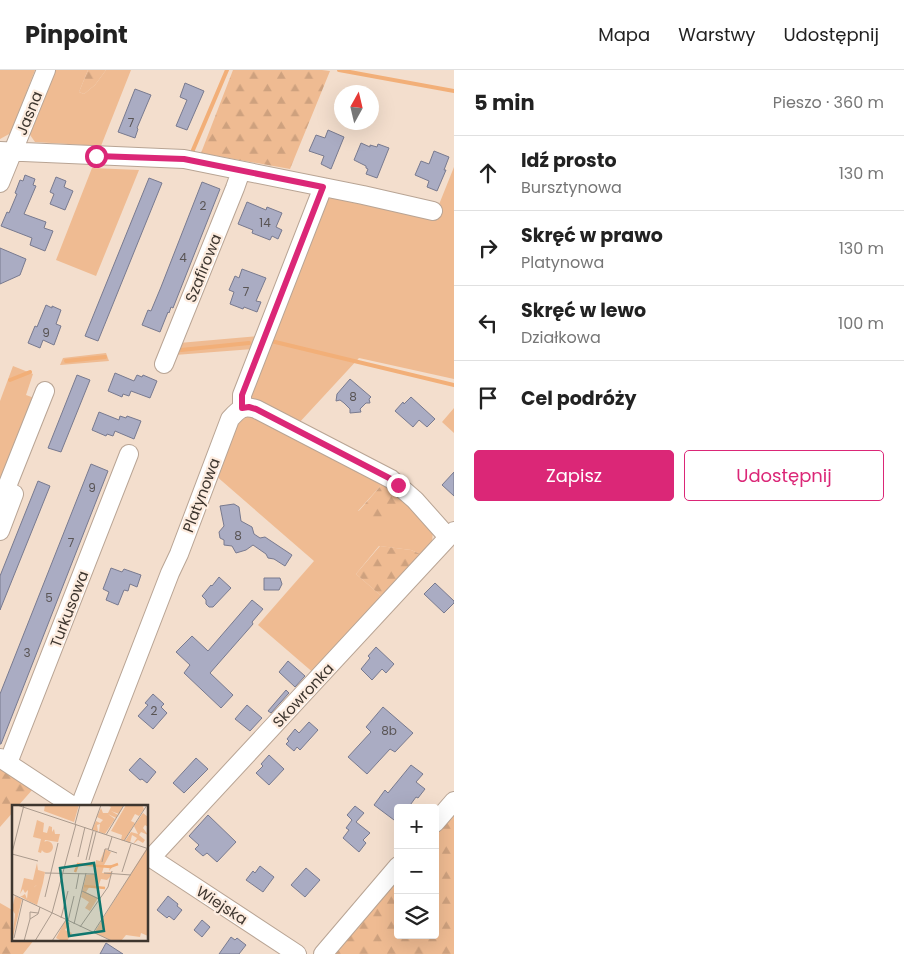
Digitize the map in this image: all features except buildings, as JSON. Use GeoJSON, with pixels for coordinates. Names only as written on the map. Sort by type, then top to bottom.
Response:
{"type":"FeatureCollection","features":[{"type":"Feature","properties":{"kind":"street","name":"Jasna"},"geometry":{"type":"LineString","coordinates":[[0,183],[7,151],[46,70]]}},
{"type":"Feature","properties":{"kind":"street"},"geometry":{"type":"LineString","coordinates":[[7,151],[173,158],[196,161],[433,211]]}},
{"type":"Feature","properties":{"kind":"street","name":"Szafirowa"},"geometry":{"type":"LineString","coordinates":[[164,364],[241,171]]}},
{"type":"Feature","properties":{"kind":"street","name":"Platynowa"},"geometry":{"type":"LineString","coordinates":[[80,805],[230,419],[242,408],[242,395],[323,187]]}},
{"type":"Feature","properties":{"kind":"street"},"geometry":{"type":"LineString","coordinates":[[0,504],[45,391]]}},
{"type":"Feature","properties":{"kind":"street"},"geometry":{"type":"LineString","coordinates":[[242,408],[256,409],[391,479],[451,534]]}},
{"type":"Feature","properties":{"kind":"street","name":"Turkusowa"},"geometry":{"type":"LineString","coordinates":[[4,760],[129,454]]}},
{"type":"Feature","properties":{"kind":"street"},"geometry":{"type":"LineString","coordinates":[[0,531],[24,468]]}},
{"type":"Feature","properties":{"kind":"street","name":"Skowronka"},"geometry":{"type":"LineString","coordinates":[[149,857],[451,534]]}},
{"type":"Feature","properties":{"kind":"street"},"geometry":{"type":"LineString","coordinates":[[4,760],[72,805]]}},
{"type":"Feature","properties":{"kind":"street"},"geometry":{"type":"LineString","coordinates":[[439,818],[454,801]]}},
{"type":"Feature","properties":{"kind":"street","name":"Wiejska"},"geometry":{"type":"LineString","coordinates":[[149,857],[296,954]]}},
{"type":"Feature","properties":{"kind":"street"},"geometry":{"type":"LineString","coordinates":[[323,954],[394,871]]}},
{"type":"Feature","properties":{"kind":"green space"},"geometry":{"type":"Polygon","coordinates":[[[0,70],[35,70],[11,133],[0,139],[0,70]]]}},
{"type":"Feature","properties":{"kind":"green space"},"geometry":{"type":"Polygon","coordinates":[[[53,70],[88,70],[79,92],[84,94],[95,85],[106,70],[131,70],[101,146],[35,142],[28,132],[53,70]]]}},
{"type":"Feature","properties":{"kind":"green space"},"geometry":{"type":"Polygon","coordinates":[[[88,70],[106,70],[95,85],[84,94],[79,92],[88,70]]]}},
{"type":"Feature","properties":{"kind":"green space"},"geometry":{"type":"Polygon","coordinates":[[[233,70],[330,71],[290,169],[201,153],[233,70]]]}},
{"type":"Feature","properties":{"kind":"green space"},"geometry":{"type":"Polygon","coordinates":[[[454,167],[454,379],[359,358],[298,424],[253,401],[247,391],[321,206],[328,199],[337,196],[434,217],[454,167]]]}},
{"type":"Feature","properties":{"kind":"green space"},"geometry":{"type":"Polygon","coordinates":[[[92,168],[139,170],[96,276],[56,260],[92,168]]]}},
{"type":"Feature","properties":{"kind":"green space"},"geometry":{"type":"Polygon","coordinates":[[[258,336],[253,349],[175,355],[179,343],[258,336]]]}},
{"type":"Feature","properties":{"kind":"green space"},"geometry":{"type":"Polygon","coordinates":[[[106,353],[109,361],[60,365],[63,358],[106,353]]]}},
{"type":"Feature","properties":{"kind":"green space"},"geometry":{"type":"Polygon","coordinates":[[[13,366],[33,374],[26,395],[37,399],[0,487],[0,401],[13,366]]]}},
{"type":"Feature","properties":{"kind":"green space"},"geometry":{"type":"Polygon","coordinates":[[[454,408],[454,433],[442,422],[454,408]]]}},
{"type":"Feature","properties":{"kind":"green space"},"geometry":{"type":"Polygon","coordinates":[[[248,411],[384,482],[358,511],[404,501],[433,530],[432,543],[425,556],[411,550],[379,546],[356,574],[386,600],[316,675],[258,625],[314,561],[215,475],[234,423],[248,411]]]}},
{"type":"Feature","properties":{"kind":"green space"},"geometry":{"type":"Polygon","coordinates":[[[384,482],[404,501],[380,530],[358,512],[384,482]]]}},
{"type":"Feature","properties":{"kind":"green space"},"geometry":{"type":"Polygon","coordinates":[[[380,546],[411,550],[425,556],[386,600],[356,574],[380,546]]]}},
{"type":"Feature","properties":{"kind":"green space"},"geometry":{"type":"Polygon","coordinates":[[[0,768],[33,789],[19,805],[12,805],[12,813],[0,827],[0,768]]]}},
{"type":"Feature","properties":{"kind":"green space"},"geometry":{"type":"Polygon","coordinates":[[[454,809],[454,954],[328,954],[394,878],[394,939],[439,939],[439,826],[454,809]]]}},
{"type":"Feature","properties":{"kind":"green space"},"geometry":{"type":"Polygon","coordinates":[[[0,903],[12,910],[12,942],[32,942],[23,954],[0,954],[0,903]]]}},
{"type":"Feature","properties":{"kind":"waterway"},"geometry":{"type":"LineString","coordinates":[[193,150],[227,70]]}},
{"type":"Feature","properties":{"kind":"waterway"},"geometry":{"type":"LineString","coordinates":[[339,70],[454,91]]}},
{"type":"Feature","properties":{"kind":"waterway"},"geometry":{"type":"LineString","coordinates":[[271,341],[454,385]]}},
{"type":"Feature","properties":{"kind":"waterway"},"geometry":{"type":"LineString","coordinates":[[181,350],[249,343]]}},
{"type":"Feature","properties":{"kind":"waterway"},"geometry":{"type":"LineString","coordinates":[[66,361],[105,357]]}},
{"type":"Feature","properties":{"kind":"waterway"},"geometry":{"type":"LineString","coordinates":[[10,380],[30,372]]}},
{"type":"Feature","properties":{"kind":"route"},"geometry":{"type":"LineString","coordinates":[[96,156],[184,159],[323,187],[242,395],[242,408],[256,409],[391,479],[398,485]]}}]}
